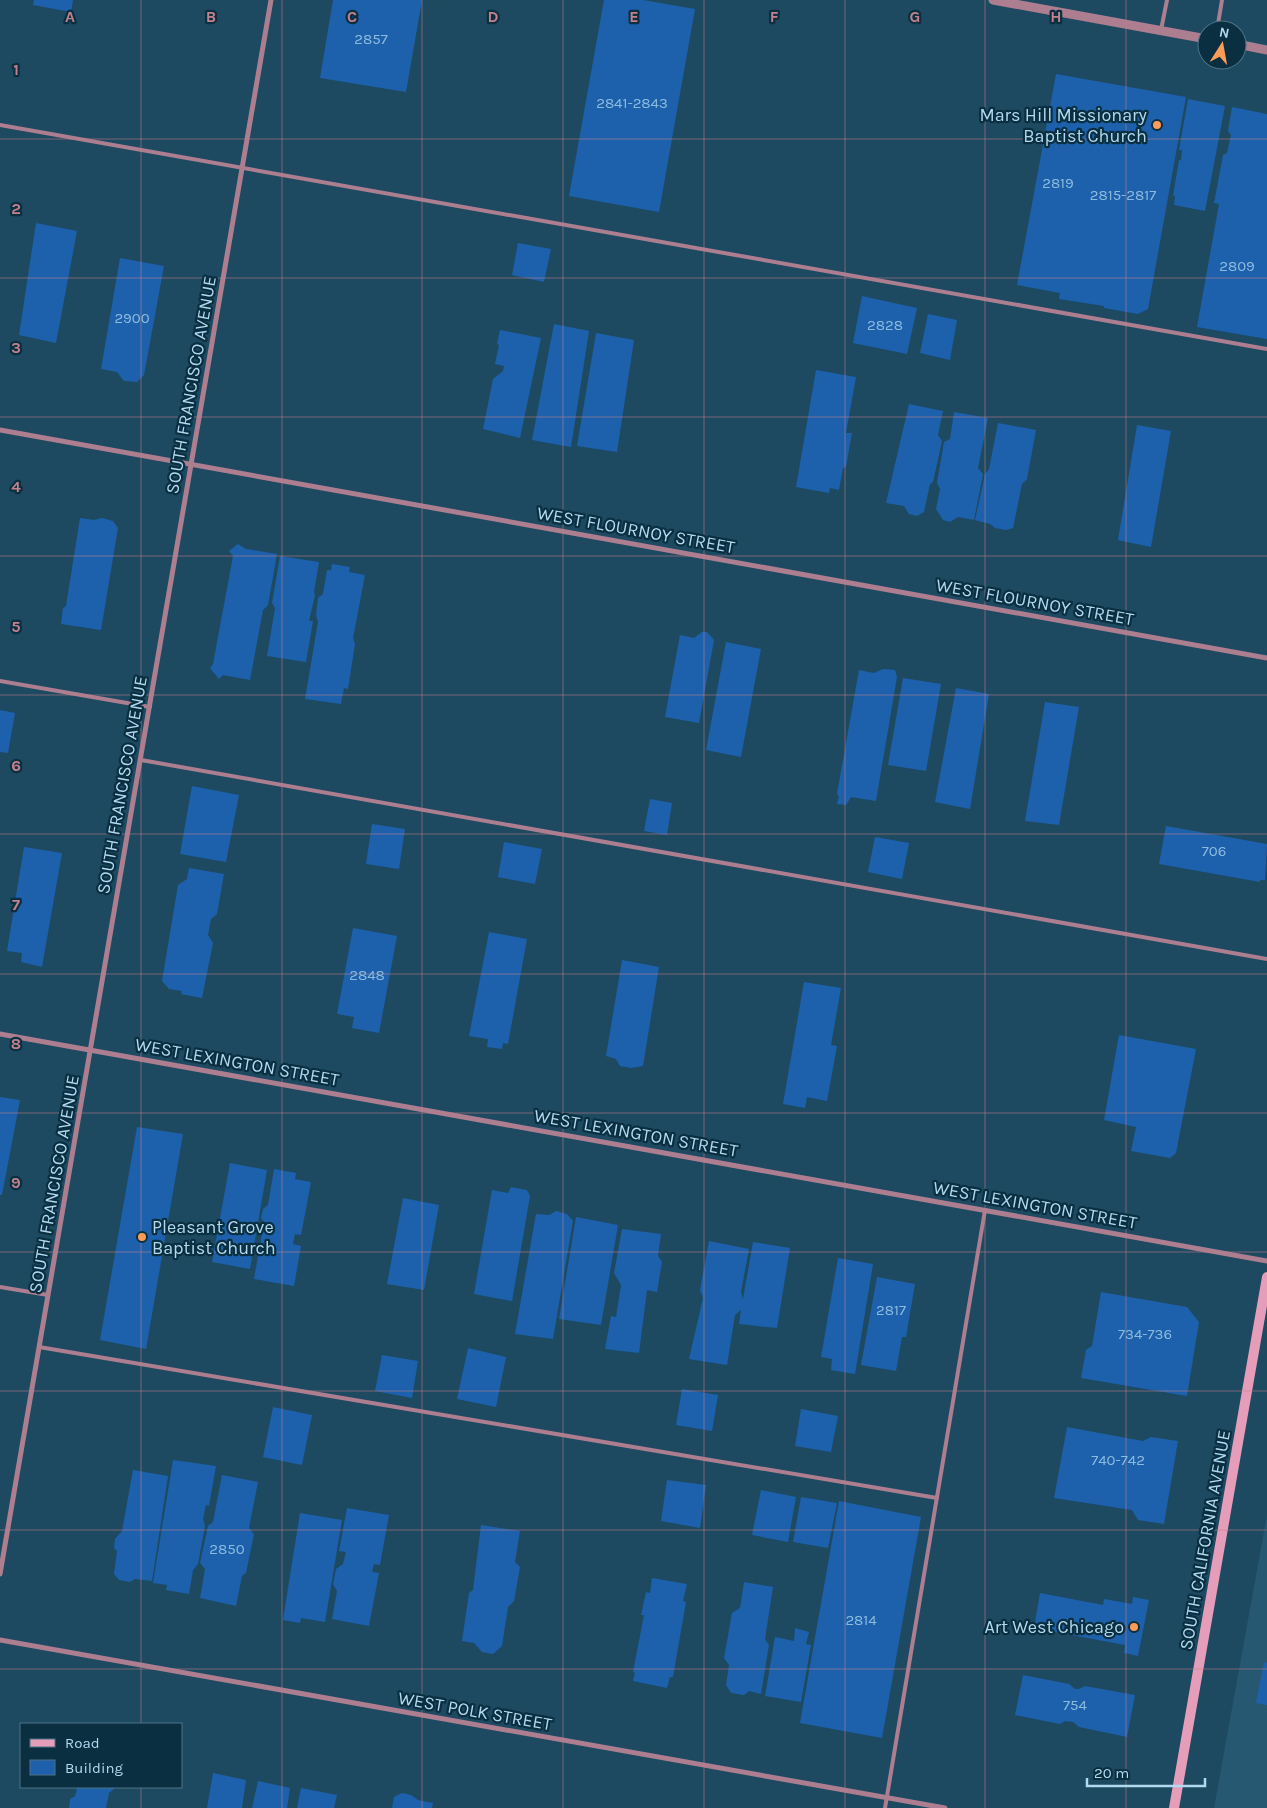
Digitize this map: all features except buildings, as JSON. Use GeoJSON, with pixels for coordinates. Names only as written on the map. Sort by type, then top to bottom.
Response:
{"type":"FeatureCollection","features":[{"type":"Feature","properties":{"kind":"main road","name":"SOUTH CALIFORNIA AVENUE"},"geometry":{"type":"LineString","coordinates":[[1174,1808],[1267,1277]]}},
{"type":"Feature","properties":{"kind":"street","name":"SOUTH FRANCISCO AVENUE"},"geometry":{"type":"LineString","coordinates":[[0,1574],[271,0]]}},
{"type":"Feature","properties":{"kind":"street"},"geometry":{"type":"LineString","coordinates":[[993,0],[1197,36]]}},
{"type":"Feature","properties":{"kind":"street"},"geometry":{"type":"LineString","coordinates":[[1247,46],[1267,50]]}},
{"type":"Feature","properties":{"kind":"street","name":"WEST FLOURNOY STREET"},"geometry":{"type":"LineString","coordinates":[[0,430],[1267,658]]}},
{"type":"Feature","properties":{"kind":"street","name":"WEST LEXINGTON STREET"},"geometry":{"type":"LineString","coordinates":[[0,1034],[1267,1261]]}},
{"type":"Feature","properties":{"kind":"street","name":"WEST POLK STREET"},"geometry":{"type":"LineString","coordinates":[[0,1640],[945,1808]]}},
{"type":"Feature","properties":{"kind":"lane"},"geometry":{"type":"LineString","coordinates":[[1161,30],[1166,0]]}},
{"type":"Feature","properties":{"kind":"lane"},"geometry":{"type":"LineString","coordinates":[[1218,20],[1222,0]]}},
{"type":"Feature","properties":{"kind":"lane"},"geometry":{"type":"LineString","coordinates":[[0,125],[1267,349]]}},
{"type":"Feature","properties":{"kind":"lane"},"geometry":{"type":"LineString","coordinates":[[0,681],[150,707]]}},
{"type":"Feature","properties":{"kind":"lane"},"geometry":{"type":"LineString","coordinates":[[140,760],[1267,958]]}},
{"type":"Feature","properties":{"kind":"lane"},"geometry":{"type":"LineString","coordinates":[[885,1808],[985,1210]]}},
{"type":"Feature","properties":{"kind":"lane"},"geometry":{"type":"LineString","coordinates":[[0,1287],[48,1295]]}},
{"type":"Feature","properties":{"kind":"lane"},"geometry":{"type":"LineString","coordinates":[[39,1346],[937,1498]]}},
{"type":"Feature","properties":{"kind":"shaded area"},"geometry":{"type":"Polygon","coordinates":[[[1267,1515],[1267,1808],[1214,1808],[1267,1515]]]}},
{"type":"Feature","properties":{"kind":"place","name":"Mars Hill Missionary Baptist Church"},"geometry":{"type":"Point","coordinates":[1157,125]}},
{"type":"Feature","properties":{"kind":"place","name":"Pleasant Grove Baptist Church"},"geometry":{"type":"Point","coordinates":[142,1237]}},
{"type":"Feature","properties":{"kind":"place","name":"Art West Chicago"},"geometry":{"type":"Point","coordinates":[1134,1627]}}]}
